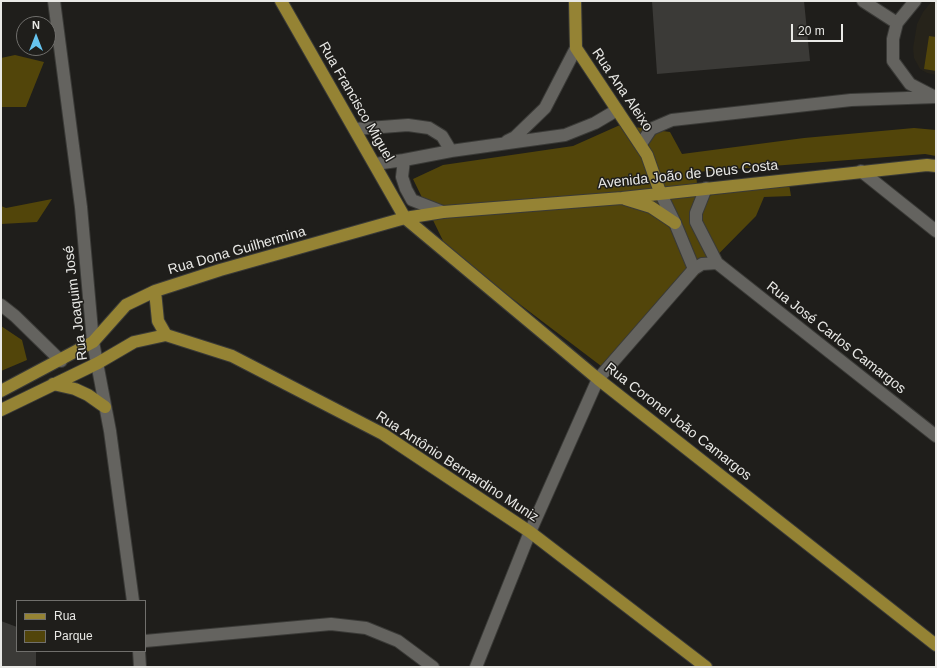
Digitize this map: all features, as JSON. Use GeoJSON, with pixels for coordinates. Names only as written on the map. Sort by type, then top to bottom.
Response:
{"type":"FeatureCollection","features":[{"type":"Feature","properties":{"kind":"main road","name":"Rua Francisco Miguel"},"geometry":{"type":"LineString","coordinates":[[281,1],[405,218]]}},
{"type":"Feature","properties":{"kind":"main road","name":"Rua Ana Aleixo"},"geometry":{"type":"LineString","coordinates":[[575,1],[576,48],[641,144],[647,155],[660,192]]}},
{"type":"Feature","properties":{"kind":"main road","name":"Avenida João de Deus Costa"},"geometry":{"type":"LineString","coordinates":[[405,218],[442,212],[622,198],[660,192],[861,171],[927,165],[936,166]]}},
{"type":"Feature","properties":{"kind":"main road"},"geometry":{"type":"LineString","coordinates":[[622,198],[651,207],[675,223]]}},
{"type":"Feature","properties":{"kind":"main road","name":"Rua Dona Guilhermina"},"geometry":{"type":"LineString","coordinates":[[1,391],[61,361],[93,342],[126,305],[155,291],[220,270],[405,218]]}},
{"type":"Feature","properties":{"kind":"main road","name":"Rua Coronel João Camargos"},"geometry":{"type":"LineString","coordinates":[[405,218],[598,379],[936,645]]}},
{"type":"Feature","properties":{"kind":"main road"},"geometry":{"type":"LineString","coordinates":[[1,410],[98,363],[134,342],[166,336],[158,321],[155,291]]}},
{"type":"Feature","properties":{"kind":"main road","name":"Rua Antônio Bernardino Muniz"},"geometry":{"type":"LineString","coordinates":[[166,336],[232,356],[384,434],[530,532],[706,667]]}},
{"type":"Feature","properties":{"kind":"main road"},"geometry":{"type":"LineString","coordinates":[[53,384],[75,389],[88,395],[105,407]]}},
{"type":"Feature","properties":{"kind":"street","name":"Rua Joaquim José"},"geometry":{"type":"LineString","coordinates":[[54,1],[81,207],[93,342],[105,407],[133,600]]}},
{"type":"Feature","properties":{"kind":"street"},"geometry":{"type":"LineString","coordinates":[[863,1],[897,23]]}},
{"type":"Feature","properties":{"kind":"street"},"geometry":{"type":"LineString","coordinates":[[915,1],[897,23],[893,39],[893,61],[910,84],[936,97]]}},
{"type":"Feature","properties":{"kind":"street"},"geometry":{"type":"LineString","coordinates":[[502,144],[516,137],[545,108],[576,48]]}},
{"type":"Feature","properties":{"kind":"street"},"geometry":{"type":"LineString","coordinates":[[641,144],[651,129],[672,120],[851,100],[936,97]]}},
{"type":"Feature","properties":{"kind":"street"},"geometry":{"type":"LineString","coordinates":[[375,164],[451,151],[565,135],[595,123],[617,110]]}},
{"type":"Feature","properties":{"kind":"street"},"geometry":{"type":"LineString","coordinates":[[354,129],[408,125],[429,128],[442,136],[451,151]]}},
{"type":"Feature","properties":{"kind":"street","name":"Avenida João de Deus Costa"},"geometry":{"type":"LineString","coordinates":[[404,160],[402,176],[406,189],[412,200],[442,212]]}},
{"type":"Feature","properties":{"kind":"street"},"geometry":{"type":"LineString","coordinates":[[861,171],[936,231]]}},
{"type":"Feature","properties":{"kind":"street","name":"Rua José Carlos Camargos"},"geometry":{"type":"LineString","coordinates":[[706,188],[696,213],[696,222],[717,263],[936,436]]}},
{"type":"Feature","properties":{"kind":"street"},"geometry":{"type":"LineString","coordinates":[[660,192],[694,269]]}},
{"type":"Feature","properties":{"kind":"street"},"geometry":{"type":"LineString","coordinates":[[476,667],[530,532],[598,379],[694,269],[708,262],[717,263]]}},
{"type":"Feature","properties":{"kind":"street"},"geometry":{"type":"LineString","coordinates":[[1,306],[15,316],[61,361]]}},
{"type":"Feature","properties":{"kind":"street"},"geometry":{"type":"LineString","coordinates":[[146,641],[331,624],[366,628],[398,641],[434,667]]}},
{"type":"Feature","properties":{"kind":"street"},"geometry":{"type":"LineString","coordinates":[[139,652],[140,667]]}},
{"type":"Feature","properties":{"kind":"shaded area"},"geometry":{"type":"Polygon","coordinates":[[[932,1],[936,1],[936,75],[927,73],[920,69],[914,58],[913,48],[917,24],[923,12],[932,1]]]}},
{"type":"Feature","properties":{"kind":"green space"},"geometry":{"type":"Polygon","coordinates":[[[929,36],[936,37],[936,71],[924,69],[929,36]]]}},
{"type":"Feature","properties":{"kind":"green space"},"geometry":{"type":"Polygon","coordinates":[[[15,55],[44,62],[26,107],[1,107],[1,58],[15,55]]]}},
{"type":"Feature","properties":{"kind":"green space"},"geometry":{"type":"Polygon","coordinates":[[[620,125],[670,132],[682,154],[804,138],[914,128],[936,130],[936,156],[925,154],[696,172],[698,197],[789,184],[791,196],[764,197],[756,216],[605,369],[447,249],[413,179],[443,165],[573,146],[620,125]]]}},
{"type":"Feature","properties":{"kind":"green space"},"geometry":{"type":"Polygon","coordinates":[[[52,199],[37,222],[1,224],[1,206],[6,208],[52,199]]]}},
{"type":"Feature","properties":{"kind":"green space"},"geometry":{"type":"Polygon","coordinates":[[[1,326],[22,340],[27,360],[1,371],[1,326]]]}},
{"type":"Feature","properties":{"kind":"building"},"geometry":{"type":"Polygon","coordinates":[[[652,1],[804,1],[810,61],[657,74],[652,1]]]}},
{"type":"Feature","properties":{"kind":"building"},"geometry":{"type":"Polygon","coordinates":[[[1,621],[16,627],[16,652],[36,652],[36,667],[1,667],[1,621]]]}}]}
